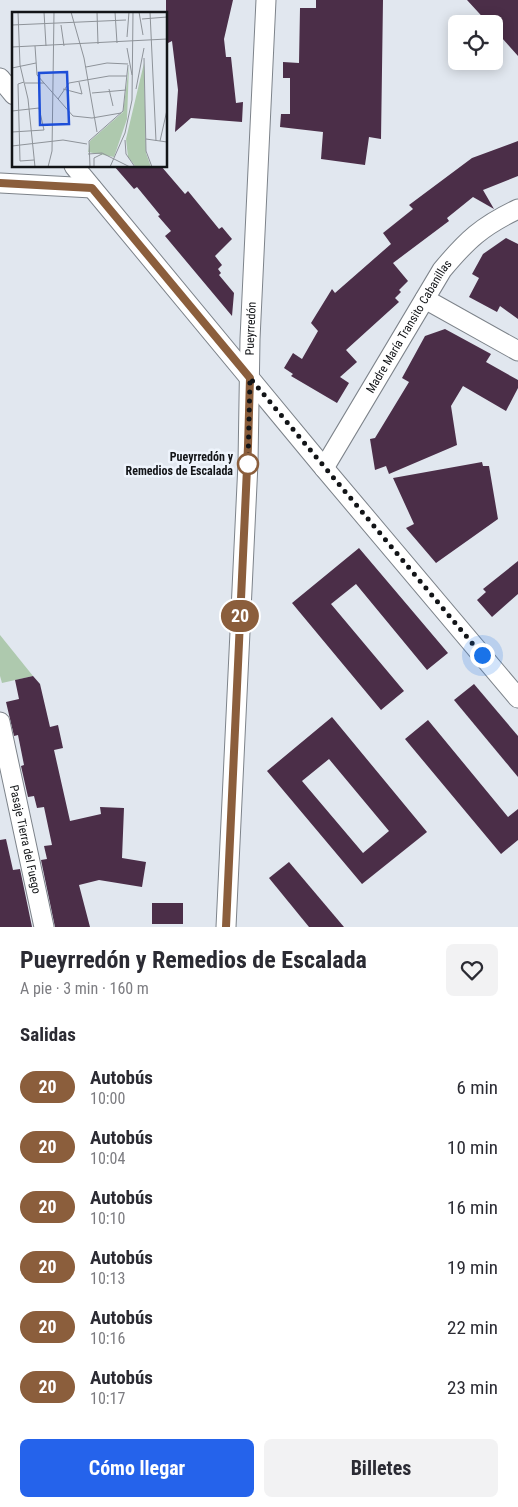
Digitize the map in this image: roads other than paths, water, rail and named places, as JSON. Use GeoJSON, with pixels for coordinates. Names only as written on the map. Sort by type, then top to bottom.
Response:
{"type":"FeatureCollection","features":[{"type":"Feature","properties":{"kind":"street","name":"Pueyrredón"},"geometry":{"type":"LineString","coordinates":[[226,927],[249,438],[250,339],[266,0]]}},
{"type":"Feature","properties":{"kind":"street"},"geometry":{"type":"LineString","coordinates":[[0,78],[12,93]]}},
{"type":"Feature","properties":{"kind":"street"},"geometry":{"type":"LineString","coordinates":[[76,168],[324,468],[518,698]]}},
{"type":"Feature","properties":{"kind":"street"},"geometry":{"type":"LineString","coordinates":[[0,183],[92,188]]}},
{"type":"Feature","properties":{"kind":"street","name":"Madre María Transito Cabanillas"},"geometry":{"type":"LineString","coordinates":[[324,468],[442,270],[462,246],[482,229],[518,209]]}},
{"type":"Feature","properties":{"kind":"street"},"geometry":{"type":"LineString","coordinates":[[425,299],[518,351]]}},
{"type":"Feature","properties":{"kind":"street","name":"Pasaje Tierra del Fuego"},"geometry":{"type":"LineString","coordinates":[[0,722],[44,927]]}},
{"type":"Feature","properties":{"kind":"place","name":"Pueyrredón y Remedios de Escalada"},"geometry":{"type":"Point","coordinates":[248,464]}}]}
